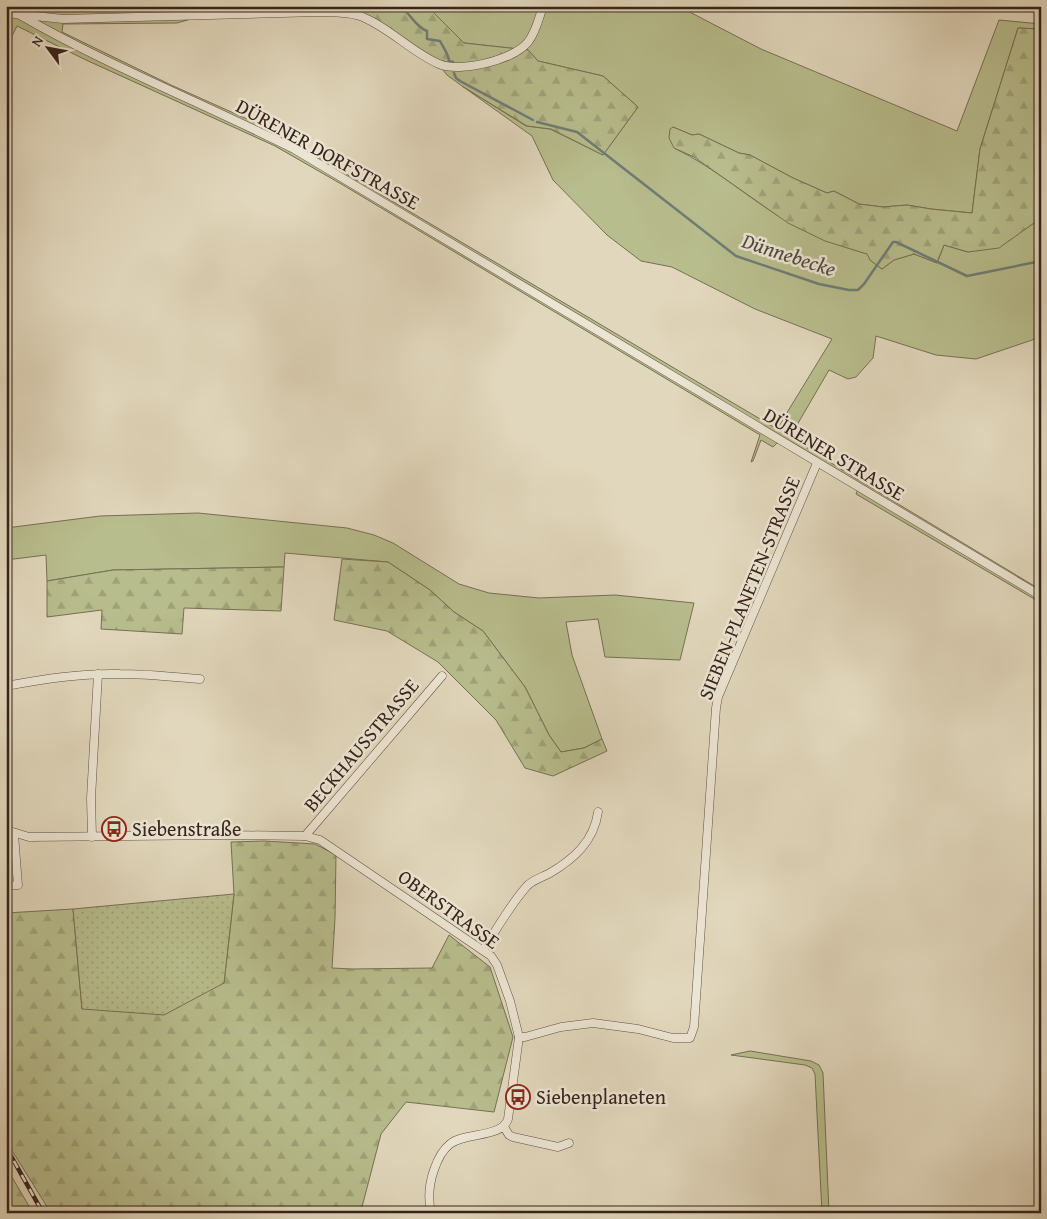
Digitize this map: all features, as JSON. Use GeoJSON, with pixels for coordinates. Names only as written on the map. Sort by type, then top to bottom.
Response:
{"type":"FeatureCollection","features":[{"type":"Feature","properties":{"kind":"street"},"geometry":{"type":"LineString","coordinates":[[6,13],[63,19],[318,12],[353,14],[371,22],[441,65],[459,66],[496,61],[512,54],[528,42],[537,26],[543,6]]}},
{"type":"Feature","properties":{"kind":"street","name":"DÜRENER DORFSTRASSE"},"geometry":{"type":"LineString","coordinates":[[20,15],[73,45],[294,149],[611,338]]}},
{"type":"Feature","properties":{"kind":"street","name":"DÜRENER STRASSE"},"geometry":{"type":"LineString","coordinates":[[611,338],[1041,596]]}},
{"type":"Feature","properties":{"kind":"street","name":"SIEBEN-PLANETEN-STRASSE"},"geometry":{"type":"LineString","coordinates":[[520,1037],[578,1024],[593,1023],[638,1029],[673,1038],[690,1038],[694,1027],[718,697],[817,463]]}},
{"type":"Feature","properties":{"kind":"street"},"geometry":{"type":"LineString","coordinates":[[6,686],[37,680],[98,674],[200,679]]}},
{"type":"Feature","properties":{"kind":"street"},"geometry":{"type":"LineString","coordinates":[[92,837],[91,798],[98,674]]}},
{"type":"Feature","properties":{"kind":"street","name":"BECKHAUSSTRASSE"},"geometry":{"type":"LineString","coordinates":[[305,836],[442,676]]}},
{"type":"Feature","properties":{"kind":"street"},"geometry":{"type":"LineString","coordinates":[[483,950],[528,885],[552,872],[575,856],[584,847],[597,823],[598,812]]}},
{"type":"Feature","properties":{"kind":"street"},"geometry":{"type":"LineString","coordinates":[[6,886],[18,885],[10,832]]}},
{"type":"Feature","properties":{"kind":"street","name":"OBERSTRASSE"},"geometry":{"type":"LineString","coordinates":[[10,832],[29,837],[305,836],[320,840],[333,847],[483,950],[491,956],[497,965],[513,1010],[520,1037],[508,1119],[504,1127]]}},
{"type":"Feature","properties":{"kind":"street"},"geometry":{"type":"LineString","coordinates":[[431,1213],[430,1188],[434,1170],[442,1152],[450,1144],[462,1138],[499,1130],[504,1127],[509,1135],[513,1137],[558,1147],[569,1143]]}},
{"type":"Feature","properties":{"kind":"green space"},"geometry":{"type":"Polygon","coordinates":[[[6,6],[51,6],[55,8],[46,13],[6,8],[6,6]]]}},
{"type":"Feature","properties":{"kind":"green space"},"geometry":{"type":"Polygon","coordinates":[[[51,6],[172,9],[179,6],[199,6],[200,9],[191,19],[177,23],[63,24],[62,32],[171,85],[247,119],[299,146],[777,429],[832,339],[755,309],[672,267],[641,261],[607,235],[553,180],[532,136],[462,86],[526,126],[550,129],[603,155],[638,107],[603,76],[538,61],[528,50],[464,43],[427,6],[678,6],[761,49],[957,131],[999,20],[1041,24],[1041,29],[1018,28],[980,149],[972,213],[907,205],[883,207],[859,204],[834,191],[827,193],[793,178],[750,155],[739,153],[699,134],[692,135],[673,127],[674,148],[719,174],[790,223],[828,241],[868,254],[870,260],[882,269],[894,260],[914,254],[937,263],[944,245],[968,252],[1025,229],[1041,218],[1041,337],[976,359],[936,355],[876,336],[873,358],[856,377],[848,379],[829,370],[790,437],[1041,590],[1041,603],[856,494],[860,484],[793,443],[777,443],[773,447],[761,440],[751,462],[760,435],[275,146],[86,60],[17,26],[6,48],[6,8],[45,13],[54,8],[51,6]]]}},
{"type":"Feature","properties":{"kind":"green space"},"geometry":{"type":"Polygon","coordinates":[[[356,6],[427,6],[464,43],[528,50],[538,61],[603,76],[638,107],[603,155],[551,129],[527,126],[462,86],[447,75],[434,59],[360,12],[356,6]]]}},
{"type":"Feature","properties":{"kind":"green space"},"geometry":{"type":"Polygon","coordinates":[[[1018,28],[1041,29],[1041,218],[999,248],[968,252],[944,245],[937,263],[914,254],[894,260],[882,269],[870,260],[867,254],[825,241],[788,223],[694,157],[674,148],[669,138],[670,129],[673,127],[692,135],[699,134],[739,153],[750,155],[793,178],[827,193],[834,191],[859,204],[883,207],[907,205],[972,213],[980,149],[1018,28]]]}},
{"type":"Feature","properties":{"kind":"green space"},"geometry":{"type":"Polygon","coordinates":[[[198,513],[347,528],[374,535],[393,543],[459,584],[489,593],[539,598],[615,595],[694,603],[680,660],[605,657],[598,619],[566,622],[572,655],[602,739],[584,748],[561,752],[549,735],[525,687],[483,631],[454,612],[430,590],[388,562],[285,553],[284,567],[113,570],[47,581],[46,555],[6,560],[6,528],[100,516],[198,513]]]}},
{"type":"Feature","properties":{"kind":"green space"},"geometry":{"type":"Polygon","coordinates":[[[342,559],[388,562],[430,590],[454,612],[483,631],[525,687],[549,735],[561,752],[584,748],[602,739],[607,751],[553,776],[525,768],[496,720],[438,662],[387,631],[334,620],[342,559]]]}},
{"type":"Feature","properties":{"kind":"green space"},"geometry":{"type":"Polygon","coordinates":[[[284,567],[281,611],[184,608],[182,634],[101,629],[102,610],[47,617],[47,581],[113,570],[284,567]]]}},
{"type":"Feature","properties":{"kind":"green space"},"geometry":{"type":"Polygon","coordinates":[[[264,841],[315,844],[336,855],[332,968],[432,968],[449,935],[490,967],[513,1037],[494,1112],[406,1102],[381,1134],[362,1207],[345,1209],[342,1213],[51,1213],[6,1141],[6,913],[73,909],[82,1009],[224,983],[234,894],[231,842],[264,841]]]}},
{"type":"Feature","properties":{"kind":"green space"},"geometry":{"type":"Polygon","coordinates":[[[234,894],[224,983],[164,1015],[82,1009],[73,909],[234,894]]]}},
{"type":"Feature","properties":{"kind":"green space"},"geometry":{"type":"Polygon","coordinates":[[[750,1051],[811,1061],[819,1065],[823,1073],[829,1213],[822,1213],[815,1074],[812,1068],[805,1065],[731,1055],[750,1051]]]}},
{"type":"Feature","properties":{"kind":"green space"},"geometry":{"type":"Polygon","coordinates":[[[6,1167],[33,1213],[6,1213],[6,1167]]]}},
{"type":"Feature","properties":{"kind":"waterway","name":"Dünnebecke"},"geometry":{"type":"LineString","coordinates":[[399,6],[419,26],[427,31],[427,39],[440,41],[449,61],[453,62]]}},
{"type":"Feature","properties":{"kind":"waterway","name":"Dünnebecke"},"geometry":{"type":"LineString","coordinates":[[454,73],[460,81],[533,120]]}},
{"type":"Feature","properties":{"kind":"waterway","name":"Dünnebecke"},"geometry":{"type":"LineString","coordinates":[[537,122],[577,132],[736,256],[819,284],[858,290],[893,242],[967,276],[1041,261]]}},
{"type":"Feature","properties":{"kind":"railway"},"geometry":{"type":"LineString","coordinates":[[6,1147],[43,1213]]}},
{"type":"Feature","properties":{"kind":"place","name":"Siebenstraße"},"geometry":{"type":"Point","coordinates":[114,829]}},
{"type":"Feature","properties":{"kind":"place","name":"Siebenplaneten"},"geometry":{"type":"Point","coordinates":[518,1097]}}]}
